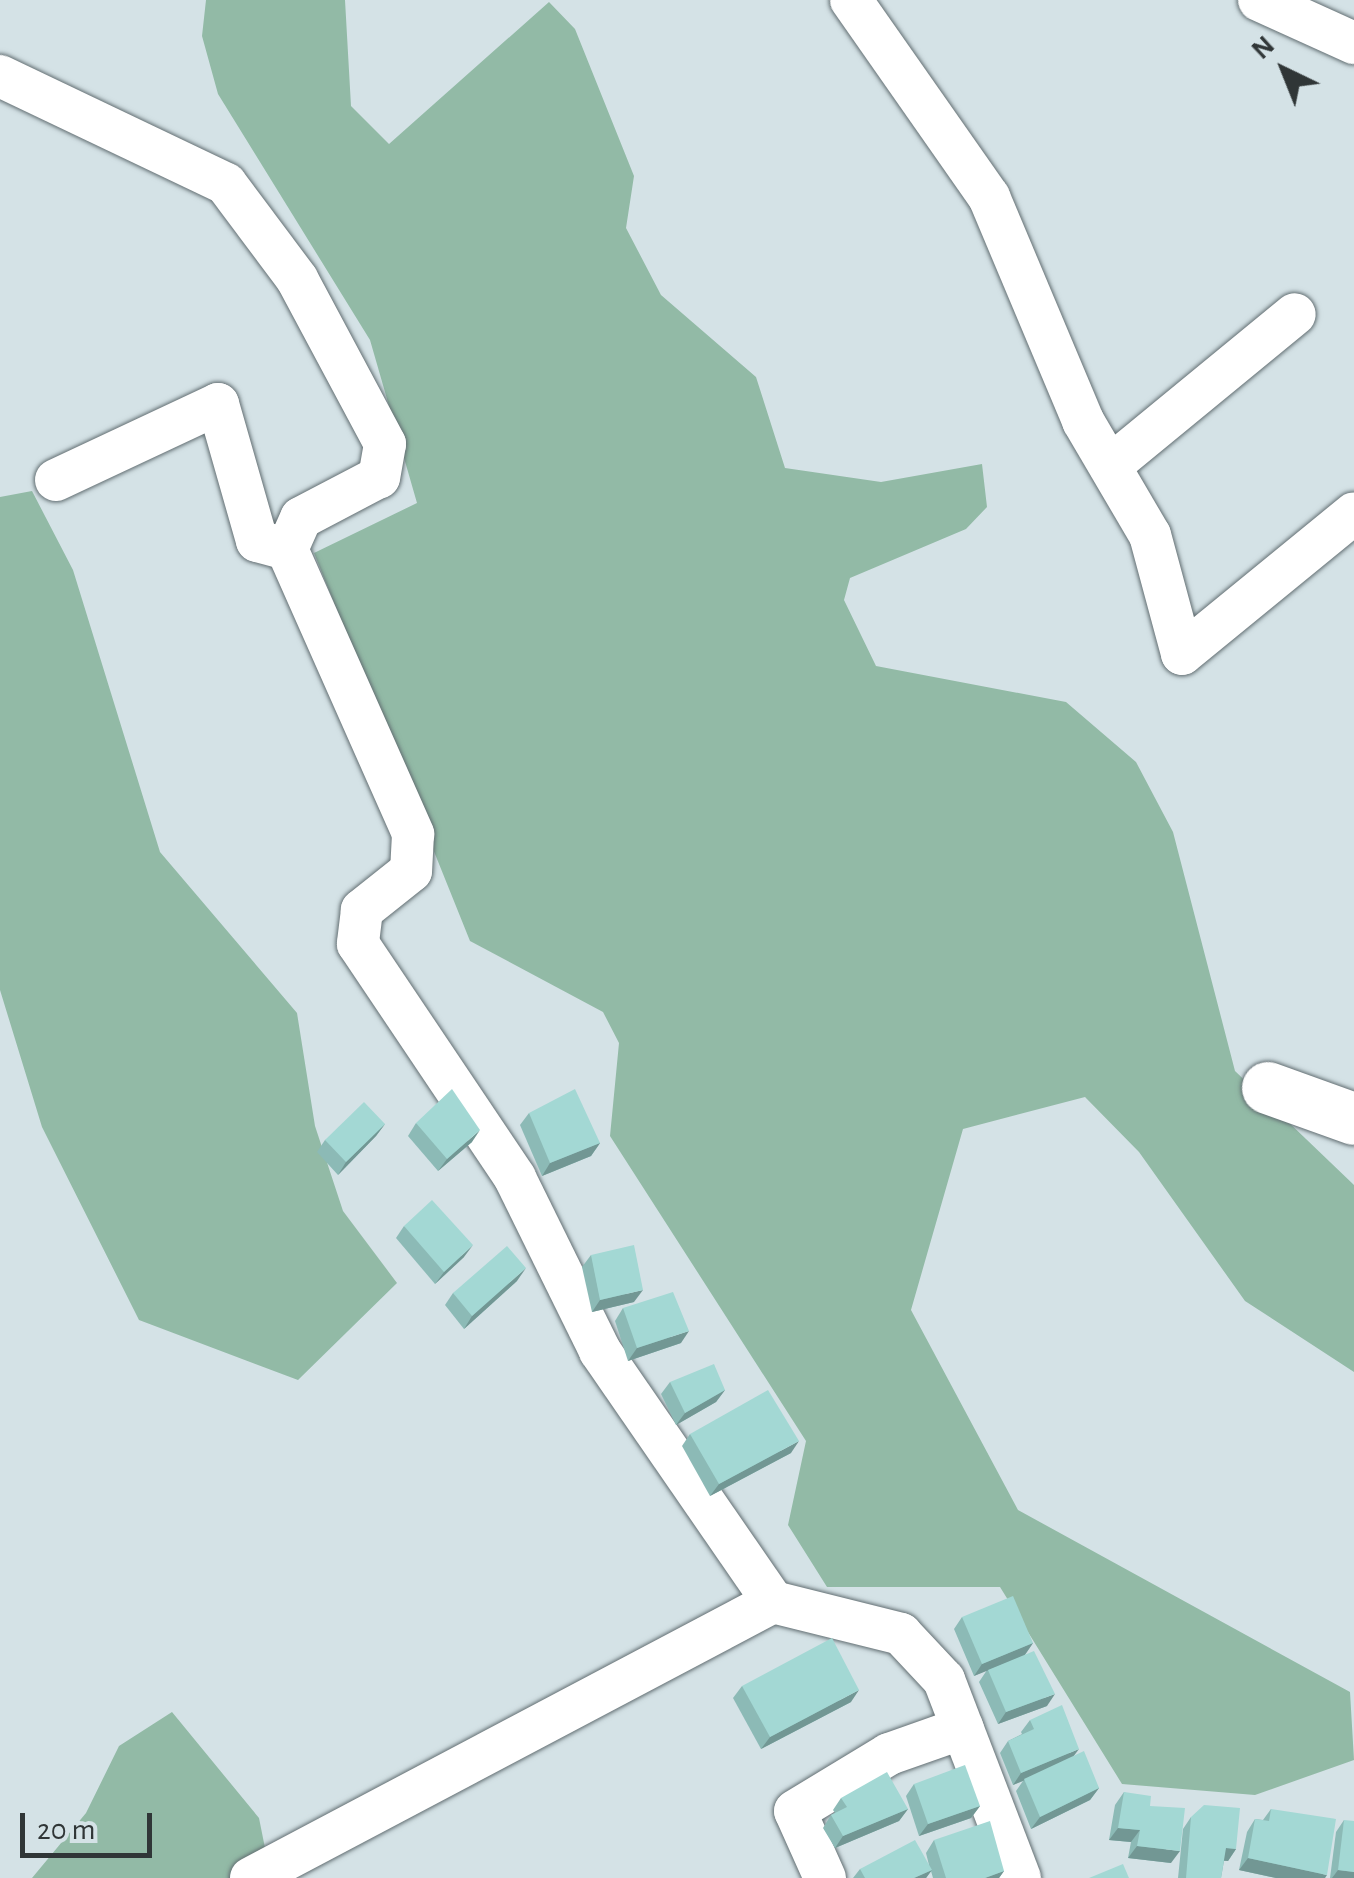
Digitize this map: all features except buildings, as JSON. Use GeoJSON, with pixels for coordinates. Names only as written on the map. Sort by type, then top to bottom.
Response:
{"type":"FeatureCollection","features":[{"type":"Feature","properties":{"kind":"street"},"geometry":{"type":"LineString","coordinates":[[851,0],[989,197],[1110,466],[1150,534],[1182,654],[1354,513]]}},
{"type":"Feature","properties":{"kind":"street"},"geometry":{"type":"LineString","coordinates":[[1259,0],[1354,43]]}},
{"type":"Feature","properties":{"kind":"street"},"geometry":{"type":"LineString","coordinates":[[0,76],[226,184],[296,279],[386,444],[379,477],[300,518],[287,549],[414,834],[411,871],[362,910],[358,944],[515,1178],[600,1351],[708,1521],[773,1602],[900,1634],[944,1680],[1020,1878]]}},
{"type":"Feature","properties":{"kind":"street"},"geometry":{"type":"LineString","coordinates":[[1110,466],[1294,314]]}},
{"type":"Feature","properties":{"kind":"street"},"geometry":{"type":"LineString","coordinates":[[56,480],[218,404],[257,540],[287,549]]}},
{"type":"Feature","properties":{"kind":"street"},"geometry":{"type":"LineString","coordinates":[[1268,1088],[1354,1119]]}},
{"type":"Feature","properties":{"kind":"street"},"geometry":{"type":"LineString","coordinates":[[251,1878],[773,1602]]}},
{"type":"Feature","properties":{"kind":"street"},"geometry":{"type":"LineString","coordinates":[[825,1878],[795,1810],[889,1754],[963,1728]]}},
{"type":"Feature","properties":{"kind":"green space"},"geometry":{"type":"Polygon","coordinates":[[[206,0],[345,0],[351,106],[389,144],[549,2],[575,29],[634,176],[626,228],[661,295],[756,377],[785,468],[881,482],[982,464],[987,507],[966,529],[850,578],[844,600],[876,666],[1066,702],[1136,762],[1173,832],[1235,1071],[1354,1185],[1354,1372],[1245,1301],[1139,1152],[1085,1097],[963,1129],[911,1310],[1018,1510],[1350,1692],[1354,1760],[1255,1795],[1122,1784],[1000,1587],[827,1587],[788,1525],[806,1441],[610,1136],[619,1043],[603,1012],[470,941],[314,553],[417,503],[370,340],[218,94],[202,36],[206,0]]]}},
{"type":"Feature","properties":{"kind":"green space"},"geometry":{"type":"Polygon","coordinates":[[[32,491],[73,570],[160,852],[297,1013],[315,1126],[343,1211],[397,1283],[298,1380],[139,1320],[42,1127],[0,990],[0,497],[32,491]]]}},
{"type":"Feature","properties":{"kind":"green space"},"geometry":{"type":"Polygon","coordinates":[[[172,1712],[259,1818],[271,1878],[32,1878],[86,1813],[119,1746],[172,1712]]]}}]}
